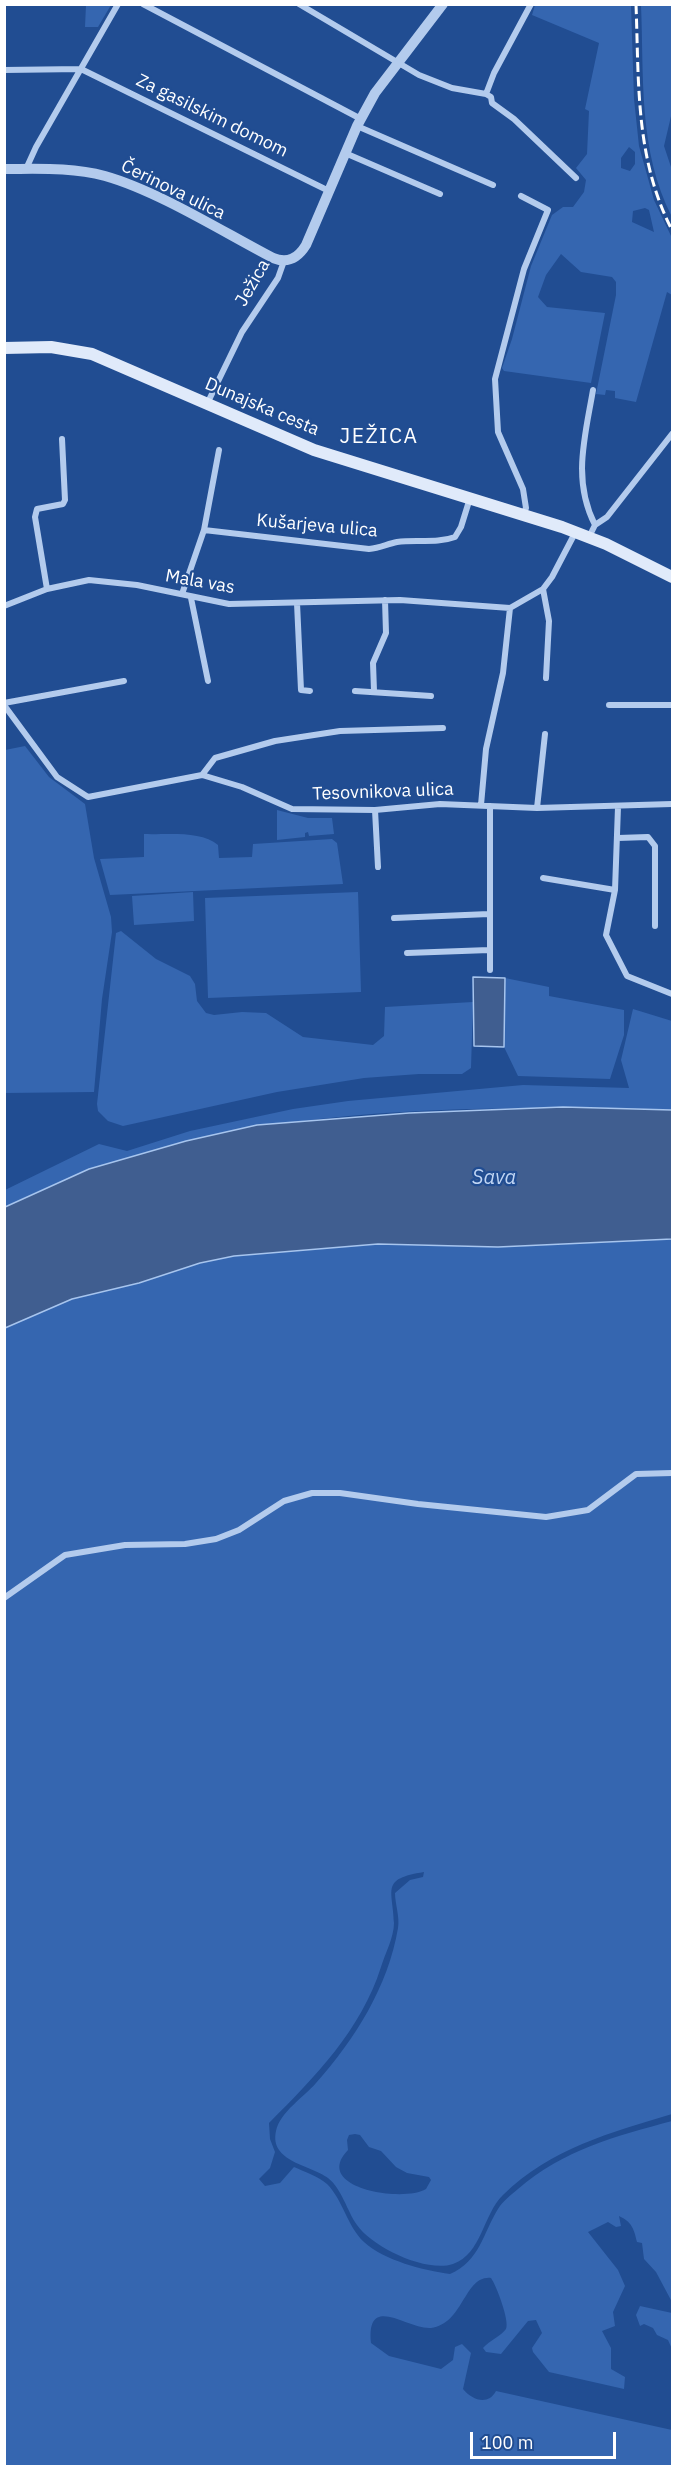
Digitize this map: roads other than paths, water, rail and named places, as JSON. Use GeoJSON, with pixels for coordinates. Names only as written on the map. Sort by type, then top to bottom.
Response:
{"type":"FeatureCollection","features":[{"type":"Feature","properties":{"kind":"main road","name":"Dunajska cesta"},"geometry":{"type":"LineString","coordinates":[[4,348],[51,347],[86,352],[314,450],[575,532],[672,577]]}},
{"type":"Feature","properties":{"kind":"street"},"geometry":{"type":"LineString","coordinates":[[26,169],[36,147],[118,4]]}},
{"type":"Feature","properties":{"kind":"street"},"geometry":{"type":"LineString","coordinates":[[142,4],[359,123],[493,185]]}},
{"type":"Feature","properties":{"kind":"street"},"geometry":{"type":"LineString","coordinates":[[299,4],[419,75],[452,88],[491,97],[492,103],[514,119],[576,178]]}},
{"type":"Feature","properties":{"kind":"street","name":"Ježica"},"geometry":{"type":"LineString","coordinates":[[207,404],[242,332],[278,278],[284,261],[295,257],[303,249],[359,123],[398,62],[443,4]]}},
{"type":"Feature","properties":{"kind":"street"},"geometry":{"type":"LineString","coordinates":[[486,94],[494,73],[531,4]]}},
{"type":"Feature","properties":{"kind":"street"},"geometry":{"type":"LineString","coordinates":[[4,70],[81,69]]}},
{"type":"Feature","properties":{"kind":"street","name":"Za gasilskim domom"},"geometry":{"type":"LineString","coordinates":[[81,69],[329,191]]}},
{"type":"Feature","properties":{"kind":"street"},"geometry":{"type":"LineString","coordinates":[[345,153],[440,194]]}},
{"type":"Feature","properties":{"kind":"street","name":"Čerinova ulica"},"geometry":{"type":"LineString","coordinates":[[4,169],[71,170],[121,181],[273,258],[284,261]]}},
{"type":"Feature","properties":{"kind":"street"},"geometry":{"type":"LineString","coordinates":[[521,196],[548,210],[524,269],[495,380],[498,432],[523,489],[526,508],[524,515]]}},
{"type":"Feature","properties":{"kind":"street"},"geometry":{"type":"LineString","coordinates":[[593,390],[581,471],[583,500],[595,525]]}},
{"type":"Feature","properties":{"kind":"street"},"geometry":{"type":"LineString","coordinates":[[589,537],[595,525],[607,518],[672,434]]}},
{"type":"Feature","properties":{"kind":"street"},"geometry":{"type":"LineString","coordinates":[[47,589],[35,517],[36,509],[41,506],[63,504],[65,500],[62,439]]}},
{"type":"Feature","properties":{"kind":"street"},"geometry":{"type":"LineString","coordinates":[[182,594],[204,530],[219,450]]}},
{"type":"Feature","properties":{"kind":"street","name":"Kušarjeva ulica"},"geometry":{"type":"LineString","coordinates":[[204,530],[369,549],[382,548],[396,542],[435,542],[455,537],[461,527],[470,498]]}},
{"type":"Feature","properties":{"kind":"street"},"geometry":{"type":"LineString","coordinates":[[481,805],[486,749],[503,673],[510,608],[543,589],[552,577],[575,532]]}},
{"type":"Feature","properties":{"kind":"street","name":"Mala vas"},"geometry":{"type":"LineString","coordinates":[[4,606],[47,589],[89,580],[110,581],[229,604],[385,600],[510,608]]}},
{"type":"Feature","properties":{"kind":"street"},"geometry":{"type":"LineString","coordinates":[[543,589],[549,621],[546,678]]}},
{"type":"Feature","properties":{"kind":"street"},"geometry":{"type":"LineString","coordinates":[[191,598],[208,681]]}},
{"type":"Feature","properties":{"kind":"street"},"geometry":{"type":"LineString","coordinates":[[374,691],[373,663],[386,633],[385,600]]}},
{"type":"Feature","properties":{"kind":"street"},"geometry":{"type":"LineString","coordinates":[[297,603],[301,690],[310,691]]}},
{"type":"Feature","properties":{"kind":"street","name":"Tesovnikova ulica"},"geometry":{"type":"LineString","coordinates":[[124,681],[4,704],[57,777],[88,796],[202,775],[242,787],[292,809],[375,810],[440,804],[537,808],[672,804]]}},
{"type":"Feature","properties":{"kind":"street"},"geometry":{"type":"LineString","coordinates":[[355,691],[431,696]]}},
{"type":"Feature","properties":{"kind":"street"},"geometry":{"type":"LineString","coordinates":[[609,705],[672,705]]}},
{"type":"Feature","properties":{"kind":"street"},"geometry":{"type":"LineString","coordinates":[[202,775],[215,758],[274,741],[340,731],[443,728]]}},
{"type":"Feature","properties":{"kind":"street"},"geometry":{"type":"LineString","coordinates":[[537,808],[545,734]]}},
{"type":"Feature","properties":{"kind":"street"},"geometry":{"type":"LineString","coordinates":[[490,806],[490,970]]}},
{"type":"Feature","properties":{"kind":"street"},"geometry":{"type":"LineString","coordinates":[[618,807],[615,890],[606,935],[627,976],[672,994]]}},
{"type":"Feature","properties":{"kind":"street"},"geometry":{"type":"LineString","coordinates":[[375,810],[378,867]]}},
{"type":"Feature","properties":{"kind":"street"},"geometry":{"type":"LineString","coordinates":[[618,838],[648,837],[655,846],[657,899],[655,926]]}},
{"type":"Feature","properties":{"kind":"street"},"geometry":{"type":"LineString","coordinates":[[543,878],[615,890]]}},
{"type":"Feature","properties":{"kind":"street"},"geometry":{"type":"LineString","coordinates":[[394,918],[489,914]]}},
{"type":"Feature","properties":{"kind":"street"},"geometry":{"type":"LineString","coordinates":[[407,953],[489,950]]}},
{"type":"Feature","properties":{"kind":"street"},"geometry":{"type":"LineString","coordinates":[[4,1598],[65,1555],[125,1545],[185,1544],[216,1539],[231,1535],[284,1501],[312,1493],[340,1493],[418,1504],[546,1517],[588,1510],[636,1474],[672,1473]]}},
{"type":"Feature","properties":{"kind":"water"},"geometry":{"type":"Polygon","coordinates":[[[473,977],[505,978],[504,1047],[474,1046],[473,977]]]}},
{"type":"Feature","properties":{"kind":"water","name":"Sava"},"geometry":{"type":"Polygon","coordinates":[[[563,1107],[672,1110],[672,1239],[498,1247],[378,1244],[234,1256],[200,1263],[139,1283],[72,1299],[5,1328],[5,1207],[89,1169],[186,1141],[257,1125],[409,1113],[563,1107]]]}},
{"type":"Feature","properties":{"kind":"railway"},"geometry":{"type":"LineString","coordinates":[[636,4],[639,91],[645,148],[660,203],[672,230]]}},
{"type":"Feature","properties":{"kind":"district","name":"JEŽICA"},"geometry":{"type":"Point","coordinates":[379,437]}}]}
